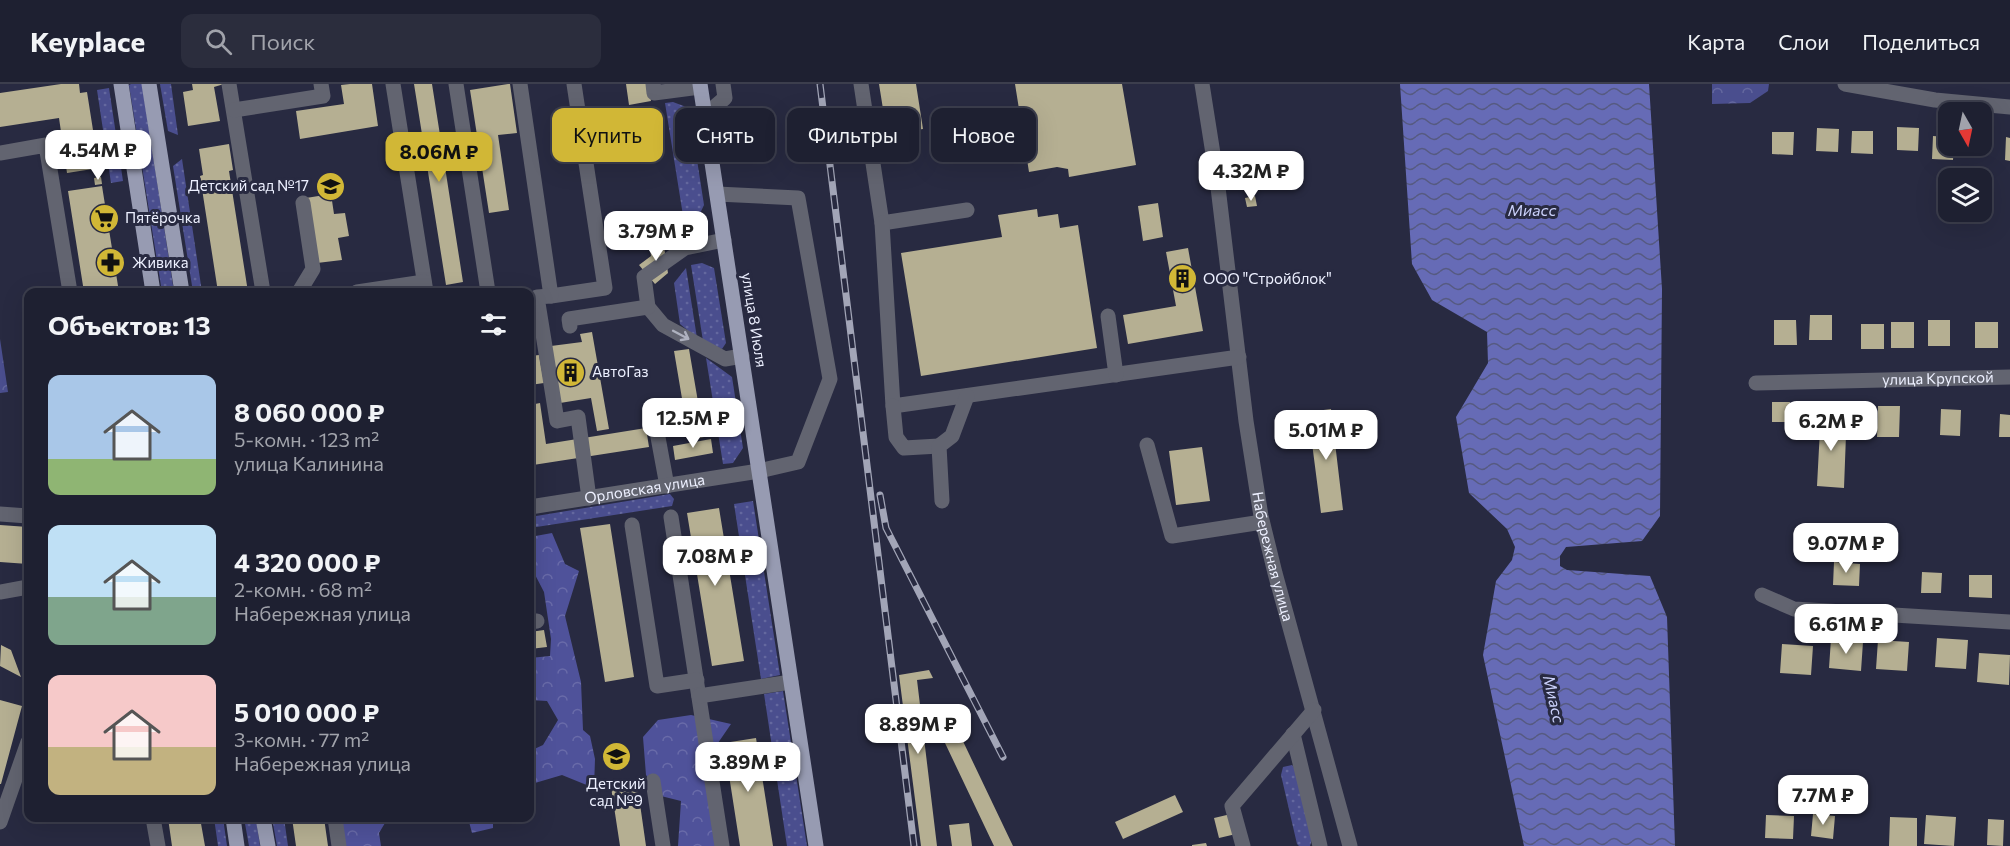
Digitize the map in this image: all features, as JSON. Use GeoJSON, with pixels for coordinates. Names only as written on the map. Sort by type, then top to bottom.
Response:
{"type":"FeatureCollection","features":[{"type":"Feature","properties":{"kind":"main road"},"geometry":{"type":"LineString","coordinates":[[121,84],[152,288]]}},
{"type":"Feature","properties":{"kind":"main road"},"geometry":{"type":"LineString","coordinates":[[150,84],[181,288]]}},
{"type":"Feature","properties":{"kind":"main road","name":"улица 8 Июля"},"geometry":{"type":"LineString","coordinates":[[700,85],[704,108]]}},
{"type":"Feature","properties":{"kind":"main road","name":"улица 8 Июля"},"geometry":{"type":"LineString","coordinates":[[712,162],[816,846]]}},
{"type":"Feature","properties":{"kind":"main road"},"geometry":{"type":"LineString","coordinates":[[234,822],[237,846]]}},
{"type":"Feature","properties":{"kind":"main road"},"geometry":{"type":"LineString","coordinates":[[264,822],[268,846]]}},
{"type":"Feature","properties":{"kind":"street"},"geometry":{"type":"LineString","coordinates":[[230,84],[261,288]]}},
{"type":"Feature","properties":{"kind":"street"},"geometry":{"type":"LineString","coordinates":[[234,110],[323,96],[321,84]]}},
{"type":"Feature","properties":{"kind":"street"},"geometry":{"type":"LineString","coordinates":[[393,84],[425,287]]}},
{"type":"Feature","properties":{"kind":"street"},"geometry":{"type":"LineString","coordinates":[[456,84],[487,288]]}},
{"type":"Feature","properties":{"kind":"street"},"geometry":{"type":"LineString","coordinates":[[520,84],[539,297],[557,421],[578,417],[589,498]]}},
{"type":"Feature","properties":{"kind":"street"},"geometry":{"type":"LineString","coordinates":[[539,297],[604,288],[574,84]]}},
{"type":"Feature","properties":{"kind":"street"},"geometry":{"type":"LineString","coordinates":[[653,84],[654,93],[700,85]]}},
{"type":"Feature","properties":{"kind":"street"},"geometry":{"type":"LineString","coordinates":[[713,108],[725,98],[723,84]]}},
{"type":"Feature","properties":{"kind":"street"},"geometry":{"type":"LineString","coordinates":[[861,84],[882,223],[896,437],[904,448],[939,446],[952,436],[967,396]]}},
{"type":"Feature","properties":{"kind":"street","name":"Набережная улица"},"geometry":{"type":"LineString","coordinates":[[1202,84],[1217,179],[1246,421],[1262,522],[1350,846]]}},
{"type":"Feature","properties":{"kind":"street"},"geometry":{"type":"LineString","coordinates":[[1845,84],[1935,100],[2010,107]]}},
{"type":"Feature","properties":{"kind":"street"},"geometry":{"type":"LineString","coordinates":[[0,153],[46,145],[69,288]]}},
{"type":"Feature","properties":{"kind":"street"},"geometry":{"type":"LineString","coordinates":[[1217,179],[1290,166]]}},
{"type":"Feature","properties":{"kind":"street","name":"Орловская улица"},"geometry":{"type":"LineString","coordinates":[[534,506],[759,471],[798,462],[830,379],[798,198],[717,194]]}},
{"type":"Feature","properties":{"kind":"street"},"geometry":{"type":"LineString","coordinates":[[301,288],[313,269],[303,202]]}},
{"type":"Feature","properties":{"kind":"street"},"geometry":{"type":"LineString","coordinates":[[882,223],[967,210]]}},
{"type":"Feature","properties":{"kind":"street"},"geometry":{"type":"LineString","coordinates":[[724,240],[685,248],[644,277],[648,307],[663,325],[725,359],[741,356]]}},
{"type":"Feature","properties":{"kind":"street"},"geometry":{"type":"LineString","coordinates":[[570,326],[569,319],[648,307]]}},
{"type":"Feature","properties":{"kind":"street"},"geometry":{"type":"LineString","coordinates":[[1108,316],[1116,375]]}},
{"type":"Feature","properties":{"kind":"street"},"geometry":{"type":"LineString","coordinates":[[893,406],[1239,357]]}},
{"type":"Feature","properties":{"kind":"street","name":"улица Крупской"},"geometry":{"type":"LineString","coordinates":[[1756,383],[2010,377]]}},
{"type":"Feature","properties":{"kind":"street"},"geometry":{"type":"LineString","coordinates":[[655,421],[667,486]]}},
{"type":"Feature","properties":{"kind":"street"},"geometry":{"type":"LineString","coordinates":[[1147,445],[1172,536],[1262,522]]}},
{"type":"Feature","properties":{"kind":"street"},"geometry":{"type":"LineString","coordinates":[[939,446],[942,501]]}},
{"type":"Feature","properties":{"kind":"street"},"geometry":{"type":"LineString","coordinates":[[0,514],[24,516]]}},
{"type":"Feature","properties":{"kind":"street"},"geometry":{"type":"LineString","coordinates":[[671,517],[722,846]]}},
{"type":"Feature","properties":{"kind":"street"},"geometry":{"type":"LineString","coordinates":[[632,525],[657,686],[696,680]]}},
{"type":"Feature","properties":{"kind":"street"},"geometry":{"type":"LineString","coordinates":[[0,592],[24,588]]}},
{"type":"Feature","properties":{"kind":"street"},"geometry":{"type":"LineString","coordinates":[[1762,596],[1794,609],[2010,622]]}},
{"type":"Feature","properties":{"kind":"street"},"geometry":{"type":"LineString","coordinates":[[699,696],[791,682]]}},
{"type":"Feature","properties":{"kind":"street"},"geometry":{"type":"LineString","coordinates":[[1243,846],[1232,806],[1314,710]]}},
{"type":"Feature","properties":{"kind":"street"},"geometry":{"type":"LineString","coordinates":[[1293,734],[1320,846]]}},
{"type":"Feature","properties":{"kind":"street"},"geometry":{"type":"LineString","coordinates":[[0,822],[24,753]]}},
{"type":"Feature","properties":{"kind":"street"},"geometry":{"type":"LineString","coordinates":[[653,781],[663,846]]}},
{"type":"Feature","properties":{"kind":"street"},"geometry":{"type":"LineString","coordinates":[[154,822],[158,846]]}},
{"type":"Feature","properties":{"kind":"street"},"geometry":{"type":"LineString","coordinates":[[336,822],[339,846]]}},
{"type":"Feature","properties":{"kind":"green space"},"geometry":{"type":"Polygon","coordinates":[[[142,84],[173,288],[161,288],[129,85],[142,84]]]}},
{"type":"Feature","properties":{"kind":"green space"},"geometry":{"type":"Polygon","coordinates":[[[160,84],[171,84],[178,135],[168,131],[160,84]]]}},
{"type":"Feature","properties":{"kind":"green space"},"geometry":{"type":"Polygon","coordinates":[[[1712,84],[1769,84],[1768,91],[1750,103],[1712,104],[1712,84]]]}},
{"type":"Feature","properties":{"kind":"green space"},"geometry":{"type":"Polygon","coordinates":[[[109,88],[123,181],[111,183],[97,90],[109,88]]]}},
{"type":"Feature","properties":{"kind":"green space"},"geometry":{"type":"Polygon","coordinates":[[[673,102],[689,108],[675,108],[675,162],[697,162],[704,205],[694,226],[685,228],[665,103],[673,102]]]}},
{"type":"Feature","properties":{"kind":"green space"},"geometry":{"type":"Polygon","coordinates":[[[182,159],[201,288],[192,288],[173,166],[182,159]]]}},
{"type":"Feature","properties":{"kind":"green space"},"geometry":{"type":"Polygon","coordinates":[[[702,263],[714,268],[726,343],[722,349],[703,341],[691,265],[702,263]]]}},
{"type":"Feature","properties":{"kind":"green space"},"geometry":{"type":"Polygon","coordinates":[[[686,268],[697,338],[680,324],[674,283],[686,268]]]}},
{"type":"Feature","properties":{"kind":"green space"},"geometry":{"type":"Polygon","coordinates":[[[0,339],[8,392],[0,393],[0,339]]]}},
{"type":"Feature","properties":{"kind":"green space"},"geometry":{"type":"Polygon","coordinates":[[[706,358],[732,377],[743,448],[733,463],[723,464],[706,358]]]}},
{"type":"Feature","properties":{"kind":"green space"},"geometry":{"type":"Polygon","coordinates":[[[670,494],[674,499],[672,506],[534,527],[534,516],[670,494]]]}},
{"type":"Feature","properties":{"kind":"green space"},"geometry":{"type":"Polygon","coordinates":[[[753,501],[780,675],[761,679],[734,504],[753,501]]]}},
{"type":"Feature","properties":{"kind":"green space"},"geometry":{"type":"Polygon","coordinates":[[[552,533],[565,564],[579,571],[565,616],[581,682],[583,730],[590,736],[595,759],[594,788],[562,775],[534,783],[534,749],[543,745],[558,720],[547,701],[534,700],[534,658],[550,656],[551,639],[544,592],[534,573],[534,536],[552,533]]]}},
{"type":"Feature","properties":{"kind":"green space"},"geometry":{"type":"Polygon","coordinates":[[[783,691],[807,846],[787,846],[764,694],[783,691]]]}},
{"type":"Feature","properties":{"kind":"green space"},"geometry":{"type":"Polygon","coordinates":[[[691,715],[731,724],[707,759],[725,846],[678,846],[681,801],[661,796],[646,775],[643,737],[658,720],[691,715]]]}},
{"type":"Feature","properties":{"kind":"green space"},"geometry":{"type":"Polygon","coordinates":[[[1292,765],[1298,773],[1312,839],[1310,846],[1297,844],[1281,775],[1283,767],[1292,765]]]}},
{"type":"Feature","properties":{"kind":"green space"},"geometry":{"type":"Polygon","coordinates":[[[215,822],[224,822],[227,846],[218,846],[215,822]]]}},
{"type":"Feature","properties":{"kind":"green space"},"geometry":{"type":"Polygon","coordinates":[[[245,822],[257,822],[260,846],[249,846],[245,822]]]}},
{"type":"Feature","properties":{"kind":"green space"},"geometry":{"type":"Polygon","coordinates":[[[273,822],[285,822],[288,846],[277,846],[273,822]]]}},
{"type":"Feature","properties":{"kind":"green space"},"geometry":{"type":"Polygon","coordinates":[[[340,822],[386,822],[379,833],[381,846],[344,846],[340,822]]]}},
{"type":"Feature","properties":{"kind":"green space"},"geometry":{"type":"Polygon","coordinates":[[[469,822],[493,822],[493,828],[472,833],[469,822]]]}},
{"type":"Feature","properties":{"kind":"water","name":"Миасс"},"geometry":{"type":"Polygon","coordinates":[[[1400,84],[1649,84],[1662,289],[1660,516],[1642,541],[1566,547],[1560,556],[1560,566],[1567,570],[1650,576],[1667,617],[1675,846],[1524,846],[1483,655],[1496,581],[1512,560],[1515,547],[1507,529],[1469,493],[1456,417],[1488,363],[1487,332],[1432,300],[1412,264],[1400,84]]]}},
{"type":"Feature","properties":{"kind":"building"},"geometry":{"type":"Polygon","coordinates":[[[61,84],[79,84],[80,93],[87,92],[99,168],[67,173],[59,118],[0,127],[0,93],[61,84]]]}},
{"type":"Feature","properties":{"kind":"building"},"geometry":{"type":"Polygon","coordinates":[[[192,84],[224,84],[214,87],[220,121],[188,126],[183,92],[193,90],[192,84]]]}},
{"type":"Feature","properties":{"kind":"building"},"geometry":{"type":"Polygon","coordinates":[[[372,84],[378,126],[300,139],[296,111],[344,104],[341,85],[372,84]]]}},
{"type":"Feature","properties":{"kind":"building"},"geometry":{"type":"Polygon","coordinates":[[[414,84],[432,84],[463,282],[446,285],[414,84]]]}},
{"type":"Feature","properties":{"kind":"building"},"geometry":{"type":"Polygon","coordinates":[[[510,84],[517,133],[498,135],[509,210],[489,213],[470,90],[510,84]]]}},
{"type":"Feature","properties":{"kind":"building"},"geometry":{"type":"Polygon","coordinates":[[[626,84],[648,84],[651,101],[629,105],[626,84]]]}},
{"type":"Feature","properties":{"kind":"building"},"geometry":{"type":"Polygon","coordinates":[[[879,84],[916,84],[923,129],[919,130],[919,108],[883,108],[879,84]]]}},
{"type":"Feature","properties":{"kind":"building"},"geometry":{"type":"Polygon","coordinates":[[[1015,84],[1122,84],[1136,165],[1069,177],[1068,169],[1057,167],[1029,172],[1027,162],[1036,162],[1036,108],[1019,108],[1015,84]]]}},
{"type":"Feature","properties":{"kind":"building"},"geometry":{"type":"Polygon","coordinates":[[[1897,127],[1919,128],[1918,151],[1897,150],[1897,127]]]}},
{"type":"Feature","properties":{"kind":"building"},"geometry":{"type":"Polygon","coordinates":[[[1817,128],[1839,129],[1838,152],[1816,151],[1817,128]]]}},
{"type":"Feature","properties":{"kind":"building"},"geometry":{"type":"Polygon","coordinates":[[[1852,131],[1873,131],[1873,154],[1851,153],[1852,131]]]}},
{"type":"Feature","properties":{"kind":"building"},"geometry":{"type":"Polygon","coordinates":[[[1772,132],[1794,132],[1793,155],[1772,154],[1772,132]]]}},
{"type":"Feature","properties":{"kind":"building"},"geometry":{"type":"Polygon","coordinates":[[[1933,136],[1938,136],[1938,156],[1953,156],[1953,160],[1932,159],[1933,136]]]}},
{"type":"Feature","properties":{"kind":"building"},"geometry":{"type":"Polygon","coordinates":[[[2006,137],[2010,138],[2010,161],[2005,160],[2006,137]]]}},
{"type":"Feature","properties":{"kind":"building"},"geometry":{"type":"Polygon","coordinates":[[[229,144],[233,170],[229,171],[247,288],[217,288],[200,176],[203,175],[199,149],[229,144]]]}},
{"type":"Feature","properties":{"kind":"building"},"geometry":{"type":"Polygon","coordinates":[[[101,177],[102,184],[95,185],[94,178],[101,177]]]}},
{"type":"Feature","properties":{"kind":"building"},"geometry":{"type":"Polygon","coordinates":[[[102,186],[118,288],[83,288],[68,191],[102,186]]]}},
{"type":"Feature","properties":{"kind":"building"},"geometry":{"type":"Polygon","coordinates":[[[331,194],[334,214],[345,213],[349,236],[338,238],[342,260],[317,263],[306,198],[331,194]]]}},
{"type":"Feature","properties":{"kind":"building"},"geometry":{"type":"Polygon","coordinates":[[[1255,196],[1257,206],[1247,207],[1245,198],[1255,196]]]}},
{"type":"Feature","properties":{"kind":"building"},"geometry":{"type":"Polygon","coordinates":[[[1158,203],[1163,237],[1143,241],[1138,206],[1158,203]]]}},
{"type":"Feature","properties":{"kind":"building"},"geometry":{"type":"Polygon","coordinates":[[[1037,209],[1038,217],[1058,214],[1060,228],[1078,225],[1097,348],[921,376],[901,253],[1002,237],[998,215],[1037,209]]]}},
{"type":"Feature","properties":{"kind":"building"},"geometry":{"type":"Polygon","coordinates":[[[663,240],[668,273],[655,284],[639,265],[651,256],[649,242],[663,240]]]}},
{"type":"Feature","properties":{"kind":"building","name":"ООО \"Стройблок\""},"geometry":{"type":"Polygon","coordinates":[[[1188,248],[1203,331],[1128,344],[1123,315],[1176,306],[1166,252],[1188,248]]]}},
{"type":"Feature","properties":{"kind":"building"},"geometry":{"type":"Polygon","coordinates":[[[1810,315],[1832,315],[1832,340],[1809,340],[1810,315]]]}},
{"type":"Feature","properties":{"kind":"building"},"geometry":{"type":"Polygon","coordinates":[[[1774,320],[1796,320],[1797,345],[1774,345],[1774,320]]]}},
{"type":"Feature","properties":{"kind":"building"},"geometry":{"type":"Polygon","coordinates":[[[1928,320],[1950,320],[1950,346],[1928,346],[1928,320]]]}},
{"type":"Feature","properties":{"kind":"building"},"geometry":{"type":"Polygon","coordinates":[[[1891,322],[1914,322],[1914,348],[1891,348],[1891,322]]]}},
{"type":"Feature","properties":{"kind":"building"},"geometry":{"type":"Polygon","coordinates":[[[1975,322],[1998,322],[1998,348],[1975,348],[1975,322]]]}},
{"type":"Feature","properties":{"kind":"building"},"geometry":{"type":"Polygon","coordinates":[[[1861,324],[1884,324],[1884,349],[1861,349],[1861,324]]]}},
{"type":"Feature","properties":{"kind":"building","name":"АвтоГаз"},"geometry":{"type":"Polygon","coordinates":[[[592,332],[609,429],[597,431],[591,398],[560,403],[551,346],[582,342],[580,334],[592,332]]]}},
{"type":"Feature","properties":{"kind":"building"},"geometry":{"type":"Polygon","coordinates":[[[689,349],[704,437],[689,440],[674,351],[689,349]]]}},
{"type":"Feature","properties":{"kind":"building"},"geometry":{"type":"Polygon","coordinates":[[[539,355],[544,383],[534,384],[534,356],[539,355]]]}},
{"type":"Feature","properties":{"kind":"building"},"geometry":{"type":"Polygon","coordinates":[[[1772,402],[1790,402],[1789,422],[1772,422],[1772,402]]]}},
{"type":"Feature","properties":{"kind":"building"},"geometry":{"type":"Polygon","coordinates":[[[540,403],[546,444],[646,428],[649,447],[534,465],[534,404],[540,403]]]}},
{"type":"Feature","properties":{"kind":"building"},"geometry":{"type":"Polygon","coordinates":[[[1878,406],[1900,406],[1899,437],[1877,437],[1878,406]]]}},
{"type":"Feature","properties":{"kind":"building"},"geometry":{"type":"Polygon","coordinates":[[[1331,409],[1343,510],[1321,513],[1308,412],[1331,409]]]}},
{"type":"Feature","properties":{"kind":"building"},"geometry":{"type":"Polygon","coordinates":[[[1941,409],[1961,410],[1960,436],[1940,435],[1941,409]]]}},
{"type":"Feature","properties":{"kind":"building"},"geometry":{"type":"Polygon","coordinates":[[[1821,410],[1839,410],[1837,434],[1846,435],[1844,488],[1817,486],[1821,410]]]}},
{"type":"Feature","properties":{"kind":"building"},"geometry":{"type":"Polygon","coordinates":[[[2000,414],[2010,415],[2010,437],[1999,437],[2000,414]]]}},
{"type":"Feature","properties":{"kind":"building"},"geometry":{"type":"Polygon","coordinates":[[[711,439],[713,453],[675,460],[673,446],[711,439]]]}},
{"type":"Feature","properties":{"kind":"building"},"geometry":{"type":"Polygon","coordinates":[[[1202,447],[1210,501],[1176,505],[1169,451],[1202,447]]]}},
{"type":"Feature","properties":{"kind":"building"},"geometry":{"type":"Polygon","coordinates":[[[719,508],[744,661],[712,666],[687,513],[719,508]]]}},
{"type":"Feature","properties":{"kind":"building"},"geometry":{"type":"Polygon","coordinates":[[[610,524],[634,677],[605,682],[580,528],[610,524]]]}},
{"type":"Feature","properties":{"kind":"building"},"geometry":{"type":"Polygon","coordinates":[[[0,525],[24,527],[24,564],[0,562],[0,525]]]}},
{"type":"Feature","properties":{"kind":"building"},"geometry":{"type":"Polygon","coordinates":[[[1837,527],[1857,530],[1854,552],[1834,549],[1837,527]]]}},
{"type":"Feature","properties":{"kind":"building"},"geometry":{"type":"Polygon","coordinates":[[[1834,562],[1860,564],[1859,586],[1833,585],[1834,562]]]}},
{"type":"Feature","properties":{"kind":"building"},"geometry":{"type":"Polygon","coordinates":[[[1922,572],[1942,573],[1941,593],[1921,593],[1922,572]]]}},
{"type":"Feature","properties":{"kind":"building"},"geometry":{"type":"Polygon","coordinates":[[[1969,575],[1992,575],[1992,598],[1969,597],[1969,575]]]}},
{"type":"Feature","properties":{"kind":"building"},"geometry":{"type":"Polygon","coordinates":[[[544,630],[547,647],[534,649],[534,631],[544,630]]]}},
{"type":"Feature","properties":{"kind":"building"},"geometry":{"type":"Polygon","coordinates":[[[1937,638],[1968,640],[1966,669],[1935,667],[1937,638]]]}},
{"type":"Feature","properties":{"kind":"building"},"geometry":{"type":"Polygon","coordinates":[[[1831,639],[1863,642],[1861,671],[1829,668],[1831,639]]]}},
{"type":"Feature","properties":{"kind":"building"},"geometry":{"type":"Polygon","coordinates":[[[1878,640],[1909,642],[1907,671],[1876,669],[1878,640]]]}},
{"type":"Feature","properties":{"kind":"building"},"geometry":{"type":"Polygon","coordinates":[[[1782,644],[1813,646],[1811,675],[1780,673],[1782,644]]]}},
{"type":"Feature","properties":{"kind":"building"},"geometry":{"type":"Polygon","coordinates":[[[1,645],[11,650],[21,677],[0,666],[1,645]]]}},
{"type":"Feature","properties":{"kind":"building"},"geometry":{"type":"Polygon","coordinates":[[[1979,653],[2010,655],[2009,685],[1977,682],[1979,653]]]}},
{"type":"Feature","properties":{"kind":"building"},"geometry":{"type":"Polygon","coordinates":[[[929,670],[933,678],[917,680],[937,846],[921,846],[899,675],[929,670]]]}},
{"type":"Feature","properties":{"kind":"building"},"geometry":{"type":"Polygon","coordinates":[[[0,700],[22,706],[1,784],[0,784],[0,700]]]}},
{"type":"Feature","properties":{"kind":"building"},"geometry":{"type":"Polygon","coordinates":[[[960,735],[1013,846],[994,846],[945,743],[960,735]]]}},
{"type":"Feature","properties":{"kind":"building"},"geometry":{"type":"Polygon","coordinates":[[[756,738],[773,846],[740,846],[724,743],[756,738]]]}},
{"type":"Feature","properties":{"kind":"building"},"geometry":{"type":"Polygon","coordinates":[[[637,783],[646,846],[620,846],[611,787],[637,783]]]}},
{"type":"Feature","properties":{"kind":"building"},"geometry":{"type":"Polygon","coordinates":[[[1175,795],[1183,812],[1123,839],[1115,822],[1175,795]]]}},
{"type":"Feature","properties":{"kind":"building"},"geometry":{"type":"Polygon","coordinates":[[[1231,814],[1236,834],[1219,838],[1214,818],[1231,814]]]}},
{"type":"Feature","properties":{"kind":"building"},"geometry":{"type":"Polygon","coordinates":[[[1813,814],[1835,816],[1833,839],[1811,836],[1813,814]]]}},
{"type":"Feature","properties":{"kind":"building"},"geometry":{"type":"Polygon","coordinates":[[[1766,815],[1794,816],[1793,839],[1765,838],[1766,815]]]}},
{"type":"Feature","properties":{"kind":"building"},"geometry":{"type":"Polygon","coordinates":[[[1926,815],[1956,817],[1954,846],[1924,844],[1926,815]]]}},
{"type":"Feature","properties":{"kind":"building"},"geometry":{"type":"Polygon","coordinates":[[[1890,817],[1917,818],[1917,846],[1889,846],[1890,817]]]}},
{"type":"Feature","properties":{"kind":"building"},"geometry":{"type":"Polygon","coordinates":[[[1988,819],[2004,820],[2003,846],[1987,845],[1988,819]]]}},
{"type":"Feature","properties":{"kind":"building"},"geometry":{"type":"Polygon","coordinates":[[[169,822],[201,822],[205,846],[172,846],[169,822]]]}},
{"type":"Feature","properties":{"kind":"building"},"geometry":{"type":"Polygon","coordinates":[[[293,822],[325,822],[328,846],[296,846],[293,822]]]}},
{"type":"Feature","properties":{"kind":"building"},"geometry":{"type":"Polygon","coordinates":[[[969,823],[972,846],[952,846],[949,825],[969,823]]]}},
{"type":"Feature","properties":{"kind":"building"},"geometry":{"type":"Polygon","coordinates":[[[1206,843],[1207,846],[1192,846],[1192,845],[1206,843]]]}},
{"type":"Feature","properties":{"kind":"railway"},"geometry":{"type":"LineString","coordinates":[[820,84],[914,846]]}},
{"type":"Feature","properties":{"kind":"railway"},"geometry":{"type":"LineString","coordinates":[[880,495],[886,528],[1003,757]]}},
{"type":"Feature","properties":{"kind":"place","name":"Детский сад №17"},"geometry":{"type":"Point","coordinates":[330,186]}},
{"type":"Feature","properties":{"kind":"place","name":"Пятёрочка"},"geometry":{"type":"Point","coordinates":[104,218]}},
{"type":"Feature","properties":{"kind":"place","name":"Живика"},"geometry":{"type":"Point","coordinates":[111,263]}},
{"type":"Feature","properties":{"kind":"place","name":"ООО \"Стройблок\""},"geometry":{"type":"Point","coordinates":[1182,279]}},
{"type":"Feature","properties":{"kind":"place","name":"АвтоГаз"},"geometry":{"type":"Point","coordinates":[571,372]}},
{"type":"Feature","properties":{"kind":"place","name":"Детский сад №9"},"geometry":{"type":"Point","coordinates":[616,757]}}]}
